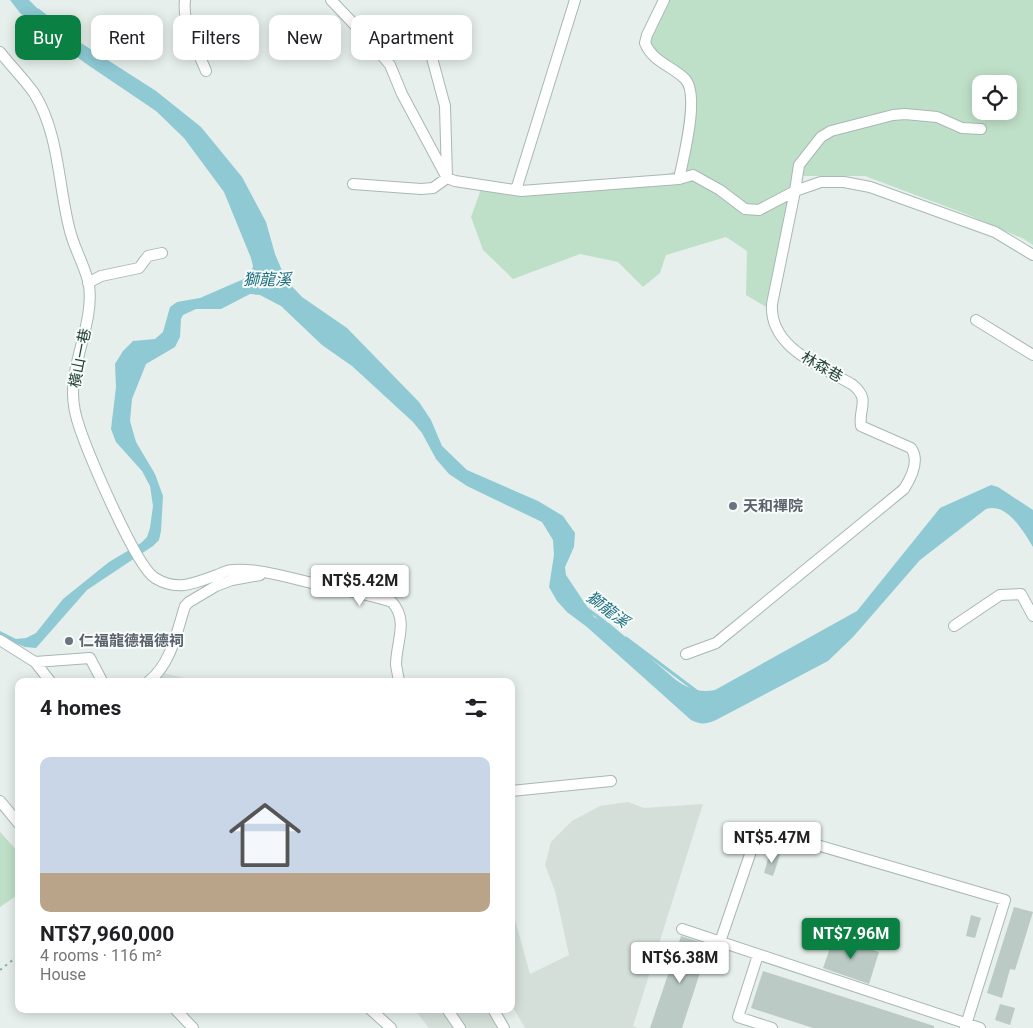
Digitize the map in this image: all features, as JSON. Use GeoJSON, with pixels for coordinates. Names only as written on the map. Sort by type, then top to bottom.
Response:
{"type":"FeatureCollection","features":[{"type":"Feature","properties":{"kind":"street"},"geometry":{"type":"LineString","coordinates":[[185,0],[186,22],[206,71]]}},
{"type":"Feature","properties":{"kind":"street"},"geometry":{"type":"LineString","coordinates":[[331,0],[390,65],[402,94],[447,178],[455,181],[516,190],[679,179],[693,175],[720,190],[745,209],[759,210],[796,190],[821,182],[844,182],[870,187],[995,232],[1033,255]]}},
{"type":"Feature","properties":{"kind":"street"},"geometry":{"type":"LineString","coordinates":[[516,190],[575,0]]}},
{"type":"Feature","properties":{"kind":"street"},"geometry":{"type":"LineString","coordinates":[[664,0],[645,43],[652,57],[686,79],[692,94],[692,108],[679,179]]}},
{"type":"Feature","properties":{"kind":"street","name":"橫山一巷"},"geometry":{"type":"LineString","coordinates":[[0,52],[34,94],[46,120],[59,169],[69,228],[88,283],[90,296],[88,318],[77,359],[73,392],[74,409],[79,428],[111,503],[144,568],[153,577],[169,585],[181,586],[230,570],[256,571],[392,602],[399,610],[401,622],[396,664],[398,678]]}},
{"type":"Feature","properties":{"kind":"street"},"geometry":{"type":"LineString","coordinates":[[433,60],[445,106],[447,178]]}},
{"type":"Feature","properties":{"kind":"street"},"geometry":{"type":"LineString","coordinates":[[796,190],[799,165],[821,137],[831,131],[893,115],[905,114],[937,117],[962,128],[981,129]]}},
{"type":"Feature","properties":{"kind":"street"},"geometry":{"type":"LineString","coordinates":[[353,184],[421,189],[433,188],[447,178]]}},
{"type":"Feature","properties":{"kind":"street","name":"林森巷"},"geometry":{"type":"LineString","coordinates":[[686,654],[716,643],[904,490],[911,478],[915,462],[914,453],[910,448],[861,426],[864,398],[859,390],[793,350],[779,336],[773,323],[772,304],[796,190]]}},
{"type":"Feature","properties":{"kind":"street"},"geometry":{"type":"LineString","coordinates":[[88,283],[101,276],[139,268],[148,256],[162,253]]}},
{"type":"Feature","properties":{"kind":"street"},"geometry":{"type":"LineString","coordinates":[[976,320],[1033,355]]}},
{"type":"Feature","properties":{"kind":"street"},"geometry":{"type":"LineString","coordinates":[[152,678],[163,665],[172,646],[185,606],[189,602],[216,586],[232,580],[268,574]]}},
{"type":"Feature","properties":{"kind":"street"},"geometry":{"type":"LineString","coordinates":[[954,626],[1000,595],[1022,594],[1033,616]]}},
{"type":"Feature","properties":{"kind":"street"},"geometry":{"type":"LineString","coordinates":[[0,640],[34,662],[47,678]]}},
{"type":"Feature","properties":{"kind":"street"},"geometry":{"type":"LineString","coordinates":[[34,662],[90,658],[100,678]]}},
{"type":"Feature","properties":{"kind":"street"},"geometry":{"type":"LineString","coordinates":[[515,791],[611,781]]}},
{"type":"Feature","properties":{"kind":"street"},"geometry":{"type":"LineString","coordinates":[[0,801],[15,819]]}},
{"type":"Feature","properties":{"kind":"street"},"geometry":{"type":"LineString","coordinates":[[720,942],[759,828],[1005,900],[966,1026]]}},
{"type":"Feature","properties":{"kind":"street"},"geometry":{"type":"LineString","coordinates":[[682,929],[966,1026],[980,1028]]}},
{"type":"Feature","properties":{"kind":"street"},"geometry":{"type":"LineString","coordinates":[[758,955],[738,1016],[772,1028]]}},
{"type":"Feature","properties":{"kind":"street"},"geometry":{"type":"LineString","coordinates":[[179,1013],[193,1028]]}},
{"type":"Feature","properties":{"kind":"street"},"geometry":{"type":"LineString","coordinates":[[374,1013],[391,1028]]}},
{"type":"Feature","properties":{"kind":"street"},"geometry":{"type":"LineString","coordinates":[[450,1013],[460,1028]]}},
{"type":"Feature","properties":{"kind":"street"},"geometry":{"type":"LineString","coordinates":[[495,1013],[504,1028]]}},
{"type":"Feature","properties":{"kind":"path"},"geometry":{"type":"LineString","coordinates":[[0,970],[15,958]]}},
{"type":"Feature","properties":{"kind":"shaded area"},"geometry":{"type":"Polygon","coordinates":[[[162,673],[185,678],[158,678],[162,673]]]}},
{"type":"Feature","properties":{"kind":"shaded area"},"geometry":{"type":"Polygon","coordinates":[[[628,802],[644,808],[703,804],[633,1026],[638,1028],[525,1028],[515,1011],[515,920],[530,974],[569,955],[555,891],[545,865],[551,842],[572,821],[600,806],[628,802]]]}},
{"type":"Feature","properties":{"kind":"shaded area"},"geometry":{"type":"Polygon","coordinates":[[[417,1013],[489,1013],[499,1028],[429,1028],[417,1013]]]}},
{"type":"Feature","properties":{"kind":"green space"},"geometry":{"type":"Polygon","coordinates":[[[660,0],[1033,0],[1033,245],[1024,239],[966,214],[865,176],[794,176],[773,311],[746,295],[747,251],[726,237],[666,255],[660,273],[643,287],[618,262],[580,254],[513,279],[483,250],[471,217],[481,189],[555,190],[662,176],[685,168],[693,84],[671,63],[641,41],[652,12],[660,0]]]}},
{"type":"Feature","properties":{"kind":"green space"},"geometry":{"type":"Polygon","coordinates":[[[0,832],[15,849],[15,897],[0,907],[0,832]]]}},
{"type":"Feature","properties":{"kind":"water","name":"獅龍溪"},"geometry":{"type":"Polygon","coordinates":[[[10,0],[29,0],[44,15],[23,15],[10,0]]]}},
{"type":"Feature","properties":{"kind":"water","name":"獅龍溪"},"geometry":{"type":"Polygon","coordinates":[[[81,43],[91,49],[91,60],[108,60],[156,91],[201,127],[242,177],[266,222],[275,254],[286,280],[302,297],[347,328],[419,402],[431,420],[442,446],[467,470],[538,501],[563,516],[575,533],[574,547],[565,567],[566,575],[594,617],[609,623],[685,686],[699,691],[715,690],[857,611],[940,508],[991,485],[998,487],[1033,510],[1033,547],[1020,527],[1008,514],[994,508],[986,509],[920,560],[853,637],[828,661],[716,720],[698,723],[691,720],[587,627],[567,612],[557,601],[549,587],[554,555],[553,540],[542,522],[467,486],[449,474],[436,459],[422,433],[413,422],[352,366],[322,345],[281,306],[260,295],[250,294],[221,309],[196,309],[183,315],[180,337],[175,347],[146,364],[132,399],[130,421],[136,442],[155,474],[163,496],[159,540],[153,546],[87,590],[36,648],[25,647],[0,637],[0,631],[16,639],[26,638],[36,633],[63,599],[109,562],[141,543],[147,537],[153,506],[150,486],[142,471],[116,442],[111,429],[116,387],[115,364],[123,351],[133,341],[155,339],[163,332],[170,307],[177,302],[200,298],[246,278],[251,273],[253,266],[224,192],[184,138],[156,111],[81,60],[81,43]]]}},
{"type":"Feature","properties":{"kind":"building"},"geometry":{"type":"Polygon","coordinates":[[[770,852],[780,855],[773,876],[764,873],[770,852]]]}},
{"type":"Feature","properties":{"kind":"building"},"geometry":{"type":"Polygon","coordinates":[[[1014,907],[1033,912],[1015,970],[1010,969],[1002,998],[987,993],[1014,907]]]}},
{"type":"Feature","properties":{"kind":"building"},"geometry":{"type":"Polygon","coordinates":[[[971,915],[981,918],[975,938],[966,936],[971,915]]]}},
{"type":"Feature","properties":{"kind":"building"},"geometry":{"type":"Polygon","coordinates":[[[681,936],[709,945],[682,1028],[650,1028],[681,936]]]}},
{"type":"Feature","properties":{"kind":"building"},"geometry":{"type":"Polygon","coordinates":[[[834,937],[879,952],[869,984],[823,968],[834,937]]]}},
{"type":"Feature","properties":{"kind":"building"},"geometry":{"type":"Polygon","coordinates":[[[763,971],[934,1026],[934,1028],[813,1028],[751,1008],[763,971]]]}},
{"type":"Feature","properties":{"kind":"building"},"geometry":{"type":"Polygon","coordinates":[[[1000,1004],[1015,1008],[1010,1025],[995,1020],[1000,1004]]]}},
{"type":"Feature","properties":{"kind":"waterway","name":"獅龍溪"},"geometry":{"type":"LineString","coordinates":[[38,10],[44,15]]}},
{"type":"Feature","properties":{"kind":"waterway","name":"獅龍溪"},"geometry":{"type":"LineString","coordinates":[[586,608],[605,622]]}},
{"type":"Feature","properties":{"kind":"waterway","name":"獅龍溪"},"geometry":{"type":"LineString","coordinates":[[626,638],[699,693]]}},
{"type":"Feature","properties":{"kind":"place","name":"天和禪院"},"geometry":{"type":"Point","coordinates":[733,506]}},
{"type":"Feature","properties":{"kind":"place","name":"仁福龍德福德祠"},"geometry":{"type":"Point","coordinates":[69,641]}}]}
